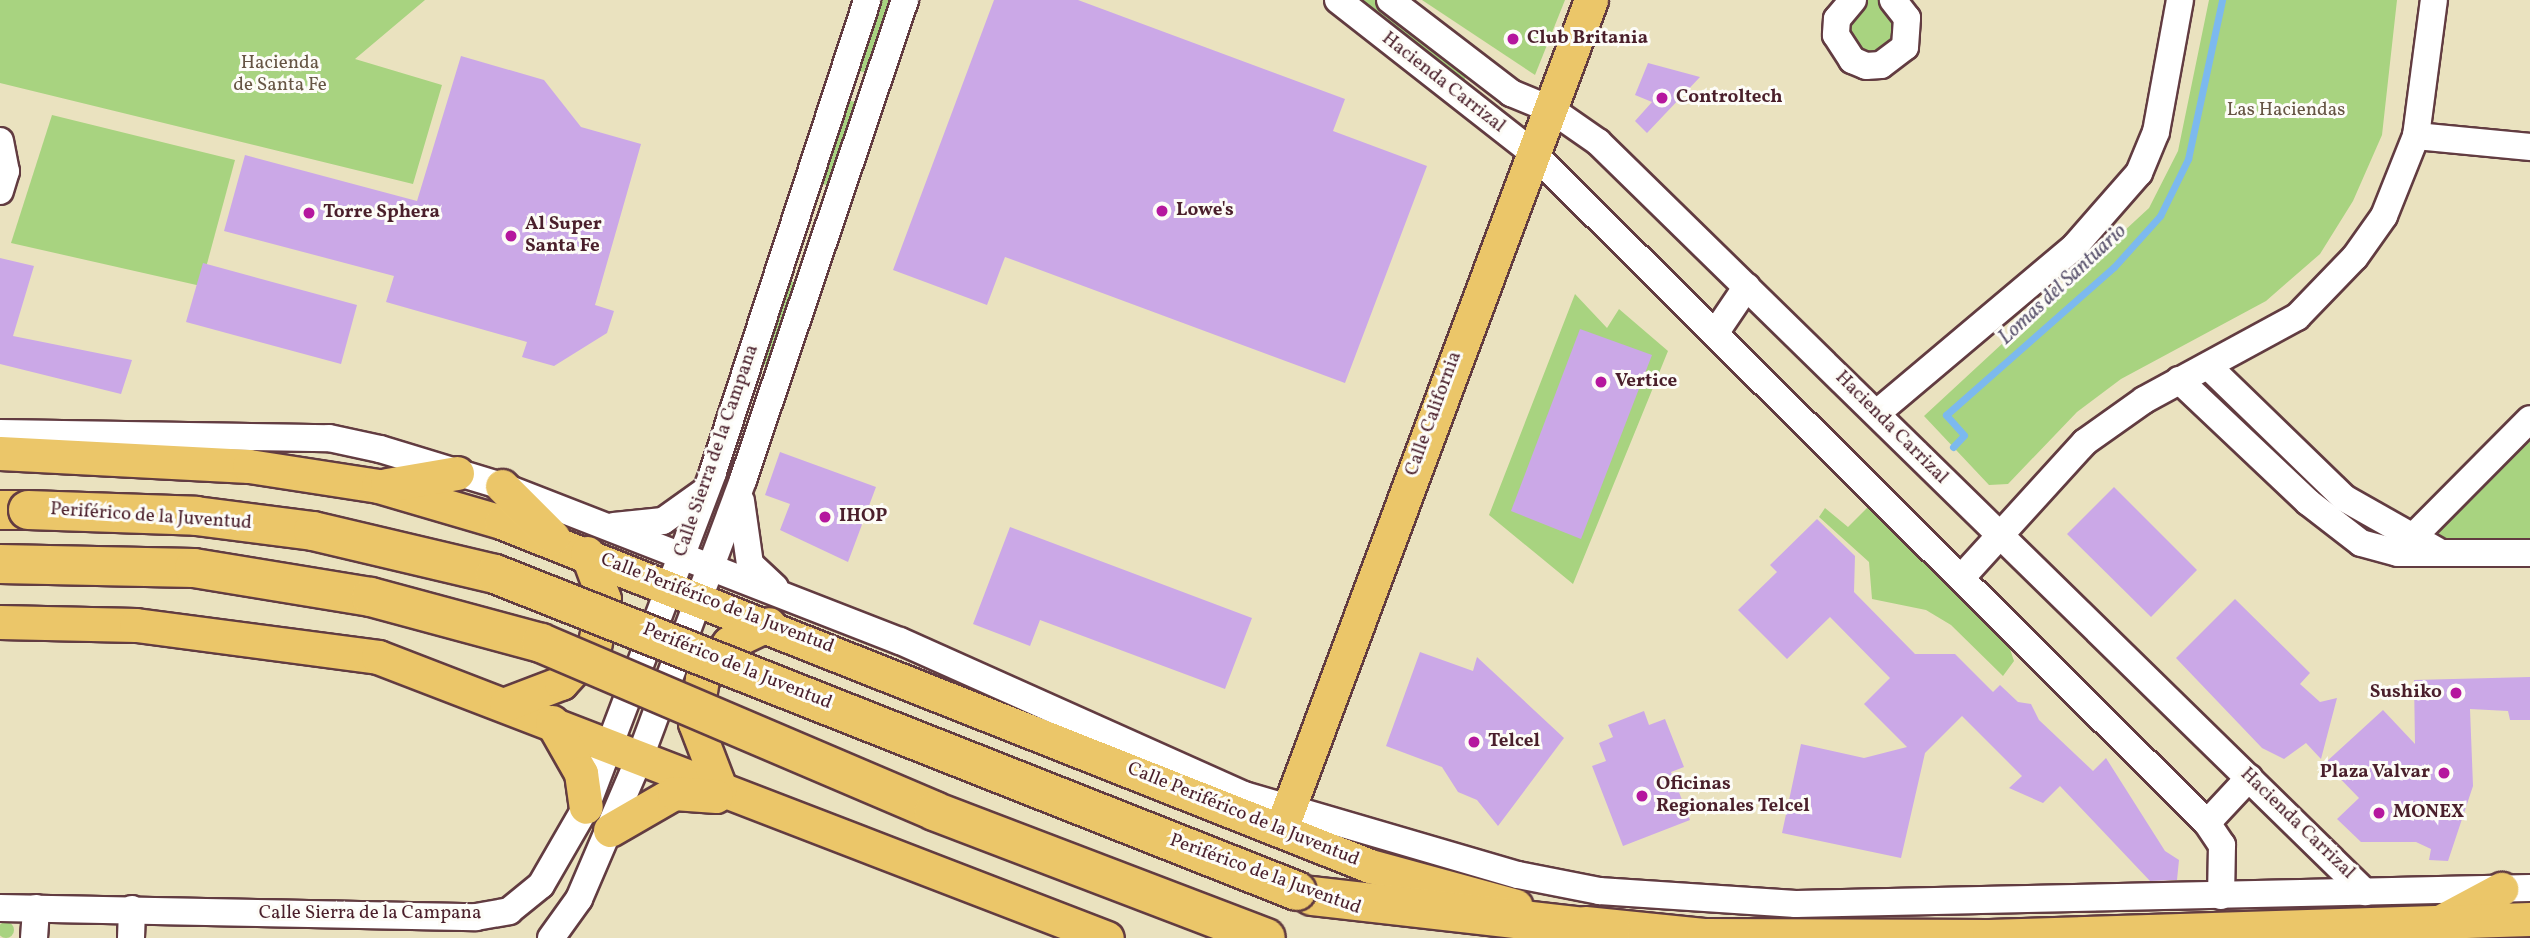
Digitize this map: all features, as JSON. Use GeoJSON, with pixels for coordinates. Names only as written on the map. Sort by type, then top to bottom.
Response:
{"type":"FeatureCollection","features":[{"type":"Feature","properties":{"kind":"highway","name":"Periférico de la Juventud"},"geometry":{"type":"LineString","coordinates":[[14,510],[196,516],[313,531],[495,574],[1305,893],[1448,938]]}},
{"type":"Feature","properties":{"kind":"highway"},"geometry":{"type":"LineString","coordinates":[[0,564],[194,568],[371,597],[541,643],[934,811],[1266,938]]}},
{"type":"Feature","properties":{"kind":"highway"},"geometry":{"type":"LineString","coordinates":[[1305,893],[1611,930]]}},
{"type":"Feature","properties":{"kind":"main road","name":"Calle California"},"geometry":{"type":"LineString","coordinates":[[1286,819],[1532,152],[1552,110],[1591,0]]}},
{"type":"Feature","properties":{"kind":"main road","name":"Calle Periférico de la Juventud"},"geometry":{"type":"LineString","coordinates":[[3,434],[378,486],[573,548],[690,577],[1286,819],[1432,885],[1611,930],[1989,936],[2530,919]]}},
{"type":"Feature","properties":{"kind":"main road"},"geometry":{"type":"LineString","coordinates":[[378,486],[457,473]]}},
{"type":"Feature","properties":{"kind":"main road"},"geometry":{"type":"LineString","coordinates":[[502,486],[573,548],[604,599],[594,648],[561,683],[506,704]]}},
{"type":"Feature","properties":{"kind":"main road"},"geometry":{"type":"LineString","coordinates":[[720,788],[695,723],[702,679],[729,643],[776,610]]}},
{"type":"Feature","properties":{"kind":"main road"},"geometry":{"type":"LineString","coordinates":[[0,622],[136,625],[365,655],[506,704],[1107,938]]}},
{"type":"Feature","properties":{"kind":"main road"},"geometry":{"type":"LineString","coordinates":[[552,722],[581,773],[586,807]]}},
{"type":"Feature","properties":{"kind":"main road"},"geometry":{"type":"LineString","coordinates":[[610,830],[674,793],[759,803]]}},
{"type":"Feature","properties":{"kind":"main road"},"geometry":{"type":"LineString","coordinates":[[862,844],[920,885],[1054,938]]}},
{"type":"Feature","properties":{"kind":"main road"},"geometry":{"type":"LineString","coordinates":[[2439,922],[2516,888]]}},
{"type":"Feature","properties":{"kind":"street","name":"Calle Sierra de la Campana"},"geometry":{"type":"LineString","coordinates":[[551,938],[574,907],[640,757],[690,577],[706,490],[867,0]]}},
{"type":"Feature","properties":{"kind":"street","name":"Calle Sierra de la Campana"},"geometry":{"type":"LineString","coordinates":[[0,908],[132,909],[308,916],[509,911],[541,885],[586,807],[610,745],[690,577],[743,480],[871,90],[905,0]]}},
{"type":"Feature","properties":{"kind":"street","name":"Hacienda Carrizal"},"geometry":{"type":"LineString","coordinates":[[1338,0],[1532,152],[1963,576],[2207,823],[2222,845],[2221,896]]}},
{"type":"Feature","properties":{"kind":"street","name":"Hacienda Carrizal"},"geometry":{"type":"LineString","coordinates":[[1390,0],[1511,93],[1552,110],[1598,142],[2365,892]]}},
{"type":"Feature","properties":{"kind":"street"},"geometry":{"type":"LineString","coordinates":[[1853,0],[1838,19],[1836,35],[1852,60],[1866,66],[1881,65],[1905,47],[1908,18],[1893,0]]}},
{"type":"Feature","properties":{"kind":"street"},"geometry":{"type":"LineString","coordinates":[[1877,413],[2075,246],[2138,173],[2156,132],[2180,0]]}},
{"type":"Feature","properties":{"kind":"street"},"geometry":{"type":"LineString","coordinates":[[1963,576],[2085,442],[2179,380],[2209,367],[2320,299],[2384,215],[2416,136],[2434,0]]}},
{"type":"Feature","properties":{"kind":"street"},"geometry":{"type":"LineString","coordinates":[[838,83],[871,90]]}},
{"type":"Feature","properties":{"kind":"street"},"geometry":{"type":"LineString","coordinates":[[2416,136],[2530,146]]}},
{"type":"Feature","properties":{"kind":"street"},"geometry":{"type":"LineString","coordinates":[[0,141],[6,171],[0,191]]}},
{"type":"Feature","properties":{"kind":"street"},"geometry":{"type":"LineString","coordinates":[[1716,332],[1747,286]]}},
{"type":"Feature","properties":{"kind":"street"},"geometry":{"type":"LineString","coordinates":[[2209,367],[2344,498],[2404,544]]}},
{"type":"Feature","properties":{"kind":"street"},"geometry":{"type":"LineString","coordinates":[[2179,380],[2338,529],[2436,550],[2530,553]]}},
{"type":"Feature","properties":{"kind":"street"},"geometry":{"type":"LineString","coordinates":[[742,383],[772,391]]}},
{"type":"Feature","properties":{"kind":"street"},"geometry":{"type":"LineString","coordinates":[[2404,544],[2530,419]]}},
{"type":"Feature","properties":{"kind":"street"},"geometry":{"type":"LineString","coordinates":[[3,434],[330,438],[502,486],[605,526],[690,577]]}},
{"type":"Feature","properties":{"kind":"street"},"geometry":{"type":"LineString","coordinates":[[743,480],[739,516],[750,564],[776,610]]}},
{"type":"Feature","properties":{"kind":"street"},"geometry":{"type":"LineString","coordinates":[[605,526],[663,521],[706,490]]}},
{"type":"Feature","properties":{"kind":"street"},"geometry":{"type":"LineString","coordinates":[[2207,823],[2249,778]]}},
{"type":"Feature","properties":{"kind":"street"},"geometry":{"type":"LineString","coordinates":[[1286,819],[1518,875],[1704,902],[2221,896],[2516,888]]}},
{"type":"Feature","properties":{"kind":"street"},"geometry":{"type":"LineString","coordinates":[[34,938],[36,908]]}},
{"type":"Feature","properties":{"kind":"street"},"geometry":{"type":"LineString","coordinates":[[131,938],[132,909]]}},
{"type":"Feature","properties":{"kind":"green space","name":"Hacienda de Santa Fe"},"geometry":{"type":"Polygon","coordinates":[[[0,0],[425,0],[355,59],[442,85],[413,184],[0,83],[0,0]]]}},
{"type":"Feature","properties":{"kind":"green space"},"geometry":{"type":"Polygon","coordinates":[[[879,0],[893,0],[864,72],[850,70],[879,0]]]}},
{"type":"Feature","properties":{"kind":"green space"},"geometry":{"type":"Polygon","coordinates":[[[1347,0],[1378,0],[1468,73],[1463,82],[1347,0]]]}},
{"type":"Feature","properties":{"kind":"green space","name":"Club Britania"},"geometry":{"type":"Polygon","coordinates":[[[1422,0],[1565,0],[1535,75],[1422,0]]]}},
{"type":"Feature","properties":{"kind":"green space"},"geometry":{"type":"Polygon","coordinates":[[[1865,0],[1887,0],[1905,21],[1882,62],[1841,38],[1849,8],[1865,0]]]}},
{"type":"Feature","properties":{"kind":"green space","name":"Las Haciendas"},"geometry":{"type":"Polygon","coordinates":[[[2209,0],[2397,0],[2382,135],[2353,201],[2320,254],[2266,301],[2121,379],[2077,412],[2008,484],[1989,485],[1924,416],[2149,208],[2178,151],[2209,0]]]}},
{"type":"Feature","properties":{"kind":"green space"},"geometry":{"type":"Polygon","coordinates":[[[842,99],[855,102],[828,185],[815,184],[842,99]]]}},
{"type":"Feature","properties":{"kind":"green space"},"geometry":{"type":"Polygon","coordinates":[[[52,115],[235,160],[201,286],[11,243],[52,115]]]}},
{"type":"Feature","properties":{"kind":"green space"},"geometry":{"type":"Polygon","coordinates":[[[784,279],[797,283],[769,366],[754,363],[784,279]]]}},
{"type":"Feature","properties":{"kind":"green space"},"geometry":{"type":"Polygon","coordinates":[[[1575,294],[1607,328],[1619,309],[1668,351],[1573,584],[1489,515],[1575,294]]]}},
{"type":"Feature","properties":{"kind":"green space"},"geometry":{"type":"Polygon","coordinates":[[[2530,441],[2530,545],[2416,540],[2530,441]]]}},
{"type":"Feature","properties":{"kind":"green space"},"geometry":{"type":"Polygon","coordinates":[[[1869,506],[2007,640],[2014,661],[2003,676],[1951,625],[1926,610],[1872,599],[1869,562],[1819,517],[1825,508],[1848,527],[1869,506]]]}},
{"type":"Feature","properties":{"kind":"green space"},"geometry":{"type":"Polygon","coordinates":[[[6,922],[14,930],[6,938],[-2,930],[6,922]]]}},
{"type":"Feature","properties":{"kind":"building","name":"Lowe's"},"geometry":{"type":"Polygon","coordinates":[[[994,0],[1078,0],[1345,99],[1333,131],[1427,166],[1345,383],[1005,257],[987,305],[893,270],[994,0]]]}},
{"type":"Feature","properties":{"kind":"building","name":"Al Super Santa Fe"},"geometry":{"type":"Polygon","coordinates":[[[461,56],[544,80],[581,127],[641,144],[595,305],[614,311],[607,333],[554,366],[522,357],[527,342],[386,302],[394,276],[224,231],[245,155],[417,201],[461,56]]]}},
{"type":"Feature","properties":{"kind":"building","name":"Controltech"},"geometry":{"type":"Polygon","coordinates":[[[1648,63],[1700,77],[1647,133],[1635,121],[1652,102],[1635,95],[1648,63]]]}},
{"type":"Feature","properties":{"kind":"building"},"geometry":{"type":"Polygon","coordinates":[[[0,258],[34,266],[13,336],[132,360],[121,394],[0,364],[0,258]]]}},
{"type":"Feature","properties":{"kind":"building"},"geometry":{"type":"Polygon","coordinates":[[[203,263],[357,305],[341,364],[186,322],[203,263]]]}},
{"type":"Feature","properties":{"kind":"building"},"geometry":{"type":"Polygon","coordinates":[[[1580,329],[1652,355],[1581,539],[1511,511],[1580,329]]]}},
{"type":"Feature","properties":{"kind":"building","name":"IHOP"},"geometry":{"type":"Polygon","coordinates":[[[780,452],[876,487],[848,562],[780,530],[790,504],[765,495],[780,452]]]}},
{"type":"Feature","properties":{"kind":"building"},"geometry":{"type":"Polygon","coordinates":[[[2114,487],[2197,570],[2151,617],[2067,534],[2114,487]]]}},
{"type":"Feature","properties":{"kind":"building"},"geometry":{"type":"Polygon","coordinates":[[[1817,519],[1855,556],[1854,592],[1915,654],[1955,654],[1993,692],[2000,685],[2018,702],[2031,704],[2039,720],[2093,771],[2106,758],[2165,851],[2179,860],[2177,880],[2150,881],[2060,786],[2043,803],[2009,788],[2022,776],[1962,716],[1925,753],[1901,858],[1782,833],[1801,744],[1864,758],[1907,747],[1864,704],[1890,678],[1830,617],[1787,659],[1738,610],[1777,572],[1770,565],[1817,519]]]}},
{"type":"Feature","properties":{"kind":"building"},"geometry":{"type":"Polygon","coordinates":[[[1010,527],[1252,618],[1225,689],[1040,620],[1030,646],[973,624],[1010,527]]]}},
{"type":"Feature","properties":{"kind":"building"},"geometry":{"type":"Polygon","coordinates":[[[2235,599],[2310,673],[2300,684],[2320,702],[2337,698],[2321,759],[2306,743],[2284,759],[2262,748],[2176,658],[2235,599]]]}},
{"type":"Feature","properties":{"kind":"building","name":"Telcel"},"geometry":{"type":"Polygon","coordinates":[[[1420,652],[1473,671],[1477,657],[1564,738],[1498,826],[1477,800],[1458,792],[1442,767],[1386,746],[1420,652]]]}},
{"type":"Feature","properties":{"kind":"building"},"geometry":{"type":"Polygon","coordinates":[[[2530,677],[2530,720],[2510,720],[2508,711],[2470,709],[2473,786],[2448,861],[2429,860],[2431,849],[2416,842],[2361,842],[2337,819],[2359,798],[2325,763],[2383,710],[2415,744],[2414,680],[2530,677]]]}},
{"type":"Feature","properties":{"kind":"building","name":"Oficinas Regionales Telcel"},"geometry":{"type":"Polygon","coordinates":[[[1644,711],[1649,725],[1665,719],[1684,767],[1671,772],[1690,820],[1623,846],[1592,766],[1606,761],[1599,743],[1613,737],[1608,725],[1644,711]]]}},
{"type":"Feature","properties":{"kind":"waterway","name":"Lomas del Santuario"},"geometry":{"type":"LineString","coordinates":[[1953,447],[1964,435],[1946,415],[2114,267],[2160,216],[2188,159],[2222,0]]}},
{"type":"Feature","properties":{"kind":"place","name":"Club Britania"},"geometry":{"type":"Point","coordinates":[1513,39]}},
{"type":"Feature","properties":{"kind":"place","name":"Controltech"},"geometry":{"type":"Point","coordinates":[1662,98]}},
{"type":"Feature","properties":{"kind":"place","name":"Lowe's"},"geometry":{"type":"Point","coordinates":[1162,211]}},
{"type":"Feature","properties":{"kind":"place","name":"Torre Sphera"},"geometry":{"type":"Point","coordinates":[309,213]}},
{"type":"Feature","properties":{"kind":"place","name":"Al Super Santa Fe"},"geometry":{"type":"Point","coordinates":[511,236]}},
{"type":"Feature","properties":{"kind":"place","name":"Vertice"},"geometry":{"type":"Point","coordinates":[1601,382]}},
{"type":"Feature","properties":{"kind":"place","name":"IHOP"},"geometry":{"type":"Point","coordinates":[825,517]}},
{"type":"Feature","properties":{"kind":"place","name":"Sushiko"},"geometry":{"type":"Point","coordinates":[2456,693]}},
{"type":"Feature","properties":{"kind":"place","name":"Telcel"},"geometry":{"type":"Point","coordinates":[1474,742]}},
{"type":"Feature","properties":{"kind":"place","name":"Plaza Valvar"},"geometry":{"type":"Point","coordinates":[2444,773]}},
{"type":"Feature","properties":{"kind":"place","name":"Oficinas Regionales Telcel"},"geometry":{"type":"Point","coordinates":[1642,796]}},
{"type":"Feature","properties":{"kind":"place","name":"MONEX"},"geometry":{"type":"Point","coordinates":[2379,813]}}]}
